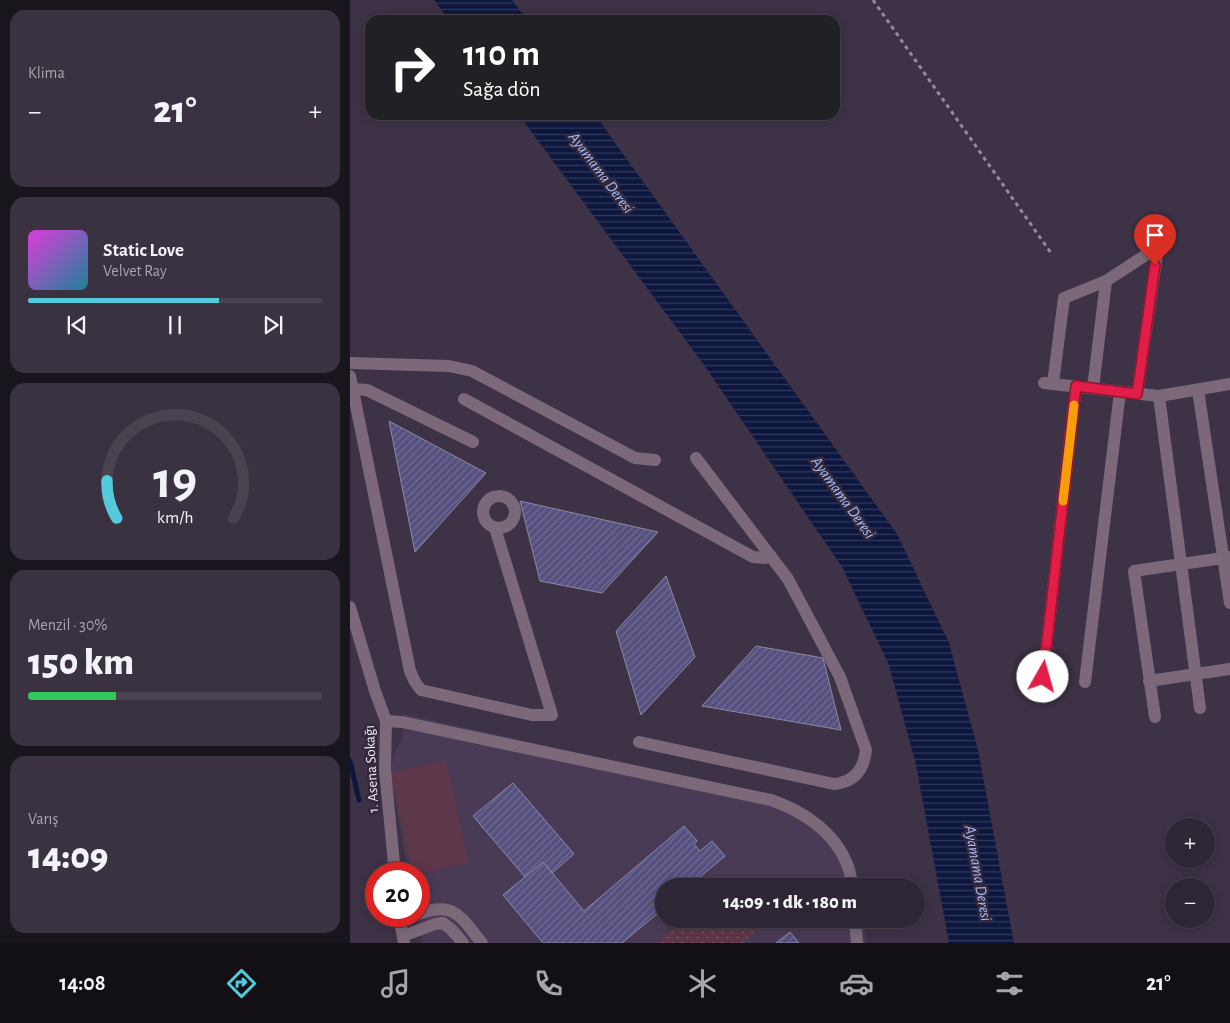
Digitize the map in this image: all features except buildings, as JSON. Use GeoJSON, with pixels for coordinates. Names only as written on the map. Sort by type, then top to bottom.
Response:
{"type":"FeatureCollection","features":[{"type":"Feature","properties":{"kind":"street"},"geometry":{"type":"LineString","coordinates":[[1137,394],[1158,247],[1106,281],[1064,298],[1049,383],[1120,392],[1137,394],[1159,396],[1230,384]]}},
{"type":"Feature","properties":{"kind":"street"},"geometry":{"type":"LineString","coordinates":[[1093,388],[1106,281]]}},
{"type":"Feature","properties":{"kind":"street"},"geometry":{"type":"LineString","coordinates":[[350,363],[449,366],[472,371],[635,458],[656,460]]}},
{"type":"Feature","properties":{"kind":"street"},"geometry":{"type":"LineString","coordinates":[[351,383],[473,442]]}},
{"type":"Feature","properties":{"kind":"street"},"geometry":{"type":"LineString","coordinates":[[351,383],[410,671],[414,682],[422,690],[532,715],[552,715],[495,528]]}},
{"type":"Feature","properties":{"kind":"street"},"geometry":{"type":"LineString","coordinates":[[1043,677],[1076,386]]}},
{"type":"Feature","properties":{"kind":"street"},"geometry":{"type":"LineString","coordinates":[[1198,390],[1227,557],[1230,603]]}},
{"type":"Feature","properties":{"kind":"street"},"geometry":{"type":"LineString","coordinates":[[1085,682],[1120,392]]}},
{"type":"Feature","properties":{"kind":"street"},"geometry":{"type":"LineString","coordinates":[[1159,396],[1200,708]]}},
{"type":"Feature","properties":{"kind":"street"},"geometry":{"type":"LineString","coordinates":[[464,400],[752,558],[759,559],[771,556]]}},
{"type":"Feature","properties":{"kind":"street"},"geometry":{"type":"LineString","coordinates":[[639,742],[834,784],[849,780],[863,766],[866,750],[840,677],[788,579],[696,458]]}},
{"type":"Feature","properties":{"kind":"street"},"geometry":{"type":"LineString","coordinates":[[1155,717],[1134,571],[1227,557]]}},
{"type":"Feature","properties":{"kind":"street","name":"1. Asena Sokağı"},"geometry":{"type":"LineString","coordinates":[[350,607],[386,721],[385,770],[394,862]]}},
{"type":"Feature","properties":{"kind":"street"},"geometry":{"type":"LineString","coordinates":[[1149,681],[1230,669]]}},
{"type":"Feature","properties":{"kind":"street"},"geometry":{"type":"LineString","coordinates":[[386,721],[402,722],[770,800],[792,808],[817,823],[838,845],[851,878]]}},
{"type":"Feature","properties":{"kind":"street"},"geometry":{"type":"LineString","coordinates":[[430,910],[448,908],[462,919],[482,943]]}},
{"type":"Feature","properties":{"kind":"street"},"geometry":{"type":"LineString","coordinates":[[404,939],[435,924],[444,923],[463,943]]}},
{"type":"Feature","properties":{"kind":"street"},"geometry":{"type":"LineString","coordinates":[[856,928],[857,943]]}},
{"type":"Feature","properties":{"kind":"path"},"geometry":{"type":"LineString","coordinates":[[873,0],[1051,253]]}},
{"type":"Feature","properties":{"kind":"shaded area"},"geometry":{"type":"Polygon","coordinates":[[[404,714],[791,802],[807,810],[821,821],[844,846],[854,863],[858,878],[655,878],[655,928],[864,928],[866,943],[422,943],[419,927],[430,927],[430,862],[407,862],[390,774],[395,750],[402,740],[404,714]]]}},
{"type":"Feature","properties":{"kind":"shaded area"},"geometry":{"type":"Polygon","coordinates":[[[446,760],[469,863],[430,872],[430,862],[410,862],[390,772],[446,760]]]}},
{"type":"Feature","properties":{"kind":"shaded area"},"geometry":{"type":"Polygon","coordinates":[[[674,928],[760,928],[743,943],[656,943],[674,928]]]}},
{"type":"Feature","properties":{"kind":"water"},"geometry":{"type":"Polygon","coordinates":[[[434,0],[512,0],[523,15],[445,15],[434,0]]]}},
{"type":"Feature","properties":{"kind":"water","name":"Ayamama Deresi"},"geometry":{"type":"Polygon","coordinates":[[[523,120],[599,120],[897,534],[949,643],[978,750],[1014,943],[949,943],[916,765],[889,665],[842,567],[704,365],[523,120]]]}},
{"type":"Feature","properties":{"kind":"waterway"},"geometry":{"type":"LineString","coordinates":[[350,761],[359,800]]}},
{"type":"Feature","properties":{"kind":"slow traffic"},"geometry":{"type":"LineString","coordinates":[[1063,501],[1074,405]]}},
{"type":"Feature","properties":{"kind":"route"},"geometry":{"type":"LineString","coordinates":[[1043,677],[1076,386],[1137,394],[1155,265]]}}]}
